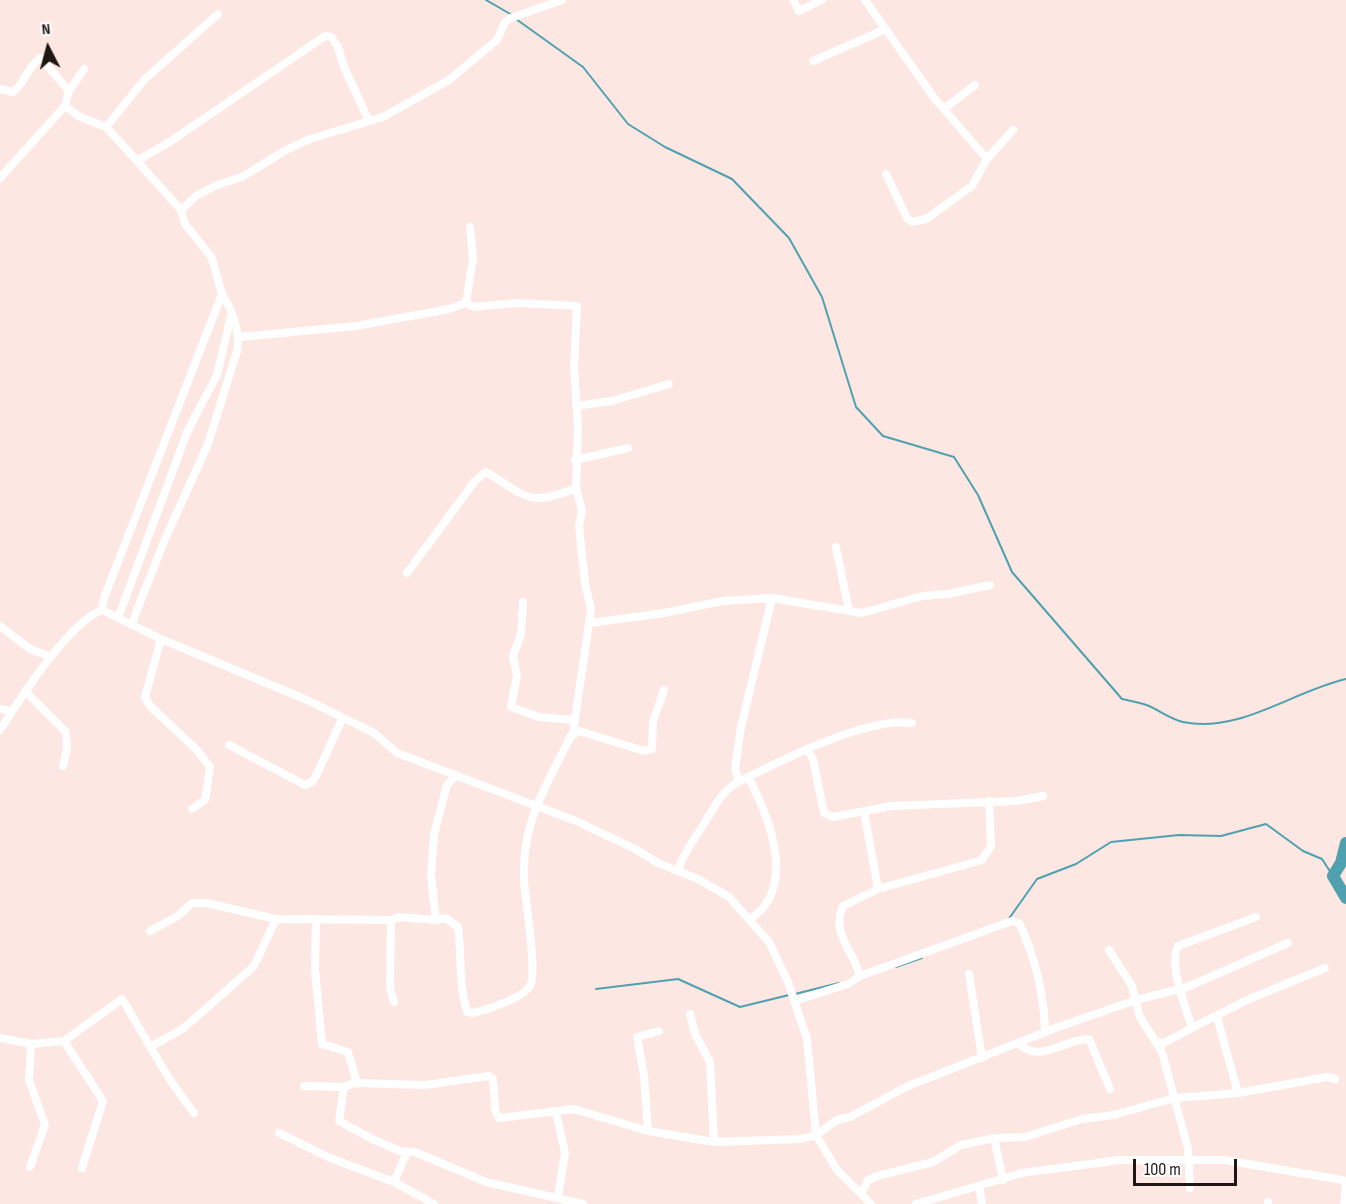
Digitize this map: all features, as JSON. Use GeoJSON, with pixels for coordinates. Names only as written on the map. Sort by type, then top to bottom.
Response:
{"type":"FeatureCollection","features":[{"type":"Feature","properties":{"kind":"street"},"geometry":{"type":"LineString","coordinates":[[181,210],[196,196],[217,185],[242,177],[310,138],[383,117],[449,80],[498,40],[505,22],[511,18],[548,7],[562,0]]}},
{"type":"Feature","properties":{"kind":"street"},"geometry":{"type":"LineString","coordinates":[[793,0],[799,10],[822,0]]}},
{"type":"Feature","properties":{"kind":"street"},"geometry":{"type":"LineString","coordinates":[[865,0],[944,108],[987,159]]}},
{"type":"Feature","properties":{"kind":"street"},"geometry":{"type":"LineString","coordinates":[[106,127],[145,79],[218,14]]}},
{"type":"Feature","properties":{"kind":"street"},"geometry":{"type":"LineString","coordinates":[[813,62],[886,28]]}},
{"type":"Feature","properties":{"kind":"street"},"geometry":{"type":"LineString","coordinates":[[137,161],[171,141],[325,36],[331,37],[337,44],[344,68],[369,121]]}},
{"type":"Feature","properties":{"kind":"street"},"geometry":{"type":"LineString","coordinates":[[0,89],[13,92],[20,87],[35,61],[41,58],[69,91]]}},
{"type":"Feature","properties":{"kind":"street"},"geometry":{"type":"LineString","coordinates":[[0,178],[65,106],[69,91],[84,69]]}},
{"type":"Feature","properties":{"kind":"street"},"geometry":{"type":"LineString","coordinates":[[944,108],[975,85]]}},
{"type":"Feature","properties":{"kind":"street"},"geometry":{"type":"LineString","coordinates":[[65,106],[80,117],[106,127],[181,210],[185,224],[212,258],[222,294],[229,305],[240,337],[212,434],[132,623]]}},
{"type":"Feature","properties":{"kind":"street"},"geometry":{"type":"LineString","coordinates":[[886,174],[912,222],[926,219],[972,186],[987,159],[1013,130]]}},
{"type":"Feature","properties":{"kind":"street"},"geometry":{"type":"LineString","coordinates":[[466,303],[473,258],[470,227]]}},
{"type":"Feature","properties":{"kind":"street"},"geometry":{"type":"LineString","coordinates":[[0,730],[10,711],[51,657],[75,632],[102,610],[104,598],[222,294]]}},
{"type":"Feature","properties":{"kind":"street"},"geometry":{"type":"LineString","coordinates":[[150,931],[178,916],[192,903],[207,903],[276,919],[392,920],[398,916],[435,920],[446,918],[458,927],[461,949],[459,977],[467,1012],[473,1013],[487,1009],[527,989],[531,984],[532,968],[524,880],[524,852],[528,828],[573,733],[590,623],[591,609],[585,584],[579,526],[582,510],[576,488],[574,366],[577,306],[517,303],[474,306],[466,303],[449,309],[356,326],[240,337]]}},
{"type":"Feature","properties":{"kind":"street"},"geometry":{"type":"LineString","coordinates":[[118,618],[188,430],[217,375],[231,316]]}},
{"type":"Feature","properties":{"kind":"street"},"geometry":{"type":"LineString","coordinates":[[576,405],[612,401],[669,384]]}},
{"type":"Feature","properties":{"kind":"street"},"geometry":{"type":"LineString","coordinates":[[575,460],[628,448]]}},
{"type":"Feature","properties":{"kind":"street"},"geometry":{"type":"LineString","coordinates":[[407,573],[475,481],[486,472],[524,496],[548,500],[576,488]]}},
{"type":"Feature","properties":{"kind":"street"},"geometry":{"type":"LineString","coordinates":[[836,547],[849,611]]}},
{"type":"Feature","properties":{"kind":"street"},"geometry":{"type":"LineString","coordinates":[[590,623],[664,613],[722,601],[772,598],[862,613],[922,596],[948,594],[990,585]]}},
{"type":"Feature","properties":{"kind":"street"},"geometry":{"type":"LineString","coordinates":[[739,782],[735,769],[741,727],[772,598]]}},
{"type":"Feature","properties":{"kind":"street"},"geometry":{"type":"LineString","coordinates":[[523,602],[521,634],[513,656],[517,676],[511,707],[539,717],[575,720]]}},
{"type":"Feature","properties":{"kind":"street"},"geometry":{"type":"LineString","coordinates":[[102,610],[161,639],[272,685],[374,733],[397,753],[537,806],[635,849],[658,863],[678,870],[729,897],[769,942],[794,1001],[810,1053],[816,1135],[837,1170],[871,1204]]}},
{"type":"Feature","properties":{"kind":"street"},"geometry":{"type":"LineString","coordinates":[[0,626],[30,649],[51,657]]}},
{"type":"Feature","properties":{"kind":"street"},"geometry":{"type":"LineString","coordinates":[[161,639],[145,697],[150,706],[197,750],[210,767],[205,800],[192,809]]}},
{"type":"Feature","properties":{"kind":"street"},"geometry":{"type":"LineString","coordinates":[[573,733],[579,731],[589,733],[644,751],[652,749],[653,721],[664,690]]}},
{"type":"Feature","properties":{"kind":"street"},"geometry":{"type":"LineString","coordinates":[[25,691],[66,732],[67,749],[63,766]]}},
{"type":"Feature","properties":{"kind":"street"},"geometry":{"type":"LineString","coordinates":[[0,708],[10,711]]}},
{"type":"Feature","properties":{"kind":"street"},"geometry":{"type":"LineString","coordinates":[[229,745],[305,785],[312,782],[316,776],[342,719]]}},
{"type":"Feature","properties":{"kind":"street"},"geometry":{"type":"LineString","coordinates":[[678,870],[682,858],[716,802],[739,782],[831,739],[895,720],[912,723]]}},
{"type":"Feature","properties":{"kind":"street"},"geometry":{"type":"LineString","coordinates":[[808,751],[813,759],[824,813],[833,817],[891,806],[1017,801],[1043,796]]}},
{"type":"Feature","properties":{"kind":"street"},"geometry":{"type":"LineString","coordinates":[[435,920],[431,875],[434,834],[447,785],[457,775]]}},
{"type":"Feature","properties":{"kind":"street"},"geometry":{"type":"LineString","coordinates":[[748,777],[767,815],[777,877],[760,913],[750,919]]}},
{"type":"Feature","properties":{"kind":"street"},"geometry":{"type":"LineString","coordinates":[[860,976],[854,957],[838,931],[837,919],[843,906],[878,889],[982,860],[991,846],[989,801]]}},
{"type":"Feature","properties":{"kind":"street"},"geometry":{"type":"LineString","coordinates":[[864,811],[878,889]]}},
{"type":"Feature","properties":{"kind":"street"},"geometry":{"type":"LineString","coordinates":[[1192,1028],[1179,987],[1175,955],[1178,946],[1256,917]]}},
{"type":"Feature","properties":{"kind":"street"},"geometry":{"type":"LineString","coordinates":[[152,1046],[184,1028],[254,966],[276,919]]}},
{"type":"Feature","properties":{"kind":"street"},"geometry":{"type":"LineString","coordinates":[[316,919],[315,970],[322,1044],[348,1052],[357,1083]]}},
{"type":"Feature","properties":{"kind":"street"},"geometry":{"type":"LineString","coordinates":[[392,920],[390,985],[394,1002]]}},
{"type":"Feature","properties":{"kind":"street"},"geometry":{"type":"LineString","coordinates":[[794,1001],[848,984],[860,976],[1012,921],[1019,923],[1039,971],[1044,1001],[1045,1031]]}},
{"type":"Feature","properties":{"kind":"street"},"geometry":{"type":"LineString","coordinates":[[304,1086],[344,1087],[357,1083],[425,1084],[489,1076],[493,1079],[497,1118],[574,1109],[648,1131],[714,1142],[801,1139],[816,1135],[837,1120],[850,1117],[908,1086],[1045,1031],[1136,1000],[1179,987],[1187,987],[1288,943]]}},
{"type":"Feature","properties":{"kind":"street"},"geometry":{"type":"LineString","coordinates":[[1109,950],[1132,986],[1140,1017],[1162,1052],[1189,1161],[1190,1188]]}},
{"type":"Feature","properties":{"kind":"street"},"geometry":{"type":"LineString","coordinates":[[1157,1042],[1164,1043],[1247,1000],[1325,968]]}},
{"type":"Feature","properties":{"kind":"street"},"geometry":{"type":"LineString","coordinates":[[969,974],[982,1058]]}},
{"type":"Feature","properties":{"kind":"street"},"geometry":{"type":"LineString","coordinates":[[0,1038],[31,1044],[64,1041],[122,999],[152,1046],[170,1080],[194,1113]]}},
{"type":"Feature","properties":{"kind":"street"},"geometry":{"type":"LineString","coordinates":[[690,1014],[695,1034],[710,1062],[714,1142]]}},
{"type":"Feature","properties":{"kind":"street"},"geometry":{"type":"LineString","coordinates":[[1217,1017],[1238,1093]]}},
{"type":"Feature","properties":{"kind":"street"},"geometry":{"type":"LineString","coordinates":[[648,1131],[644,1075],[637,1037],[659,1032]]}},
{"type":"Feature","properties":{"kind":"street"},"geometry":{"type":"LineString","coordinates":[[1018,1043],[1026,1051],[1035,1054],[1089,1039],[1110,1089]]}},
{"type":"Feature","properties":{"kind":"street"},"geometry":{"type":"LineString","coordinates":[[64,1041],[103,1101],[82,1168]]}},
{"type":"Feature","properties":{"kind":"street"},"geometry":{"type":"LineString","coordinates":[[30,1167],[45,1125],[29,1080],[31,1044]]}},
{"type":"Feature","properties":{"kind":"street"},"geometry":{"type":"LineString","coordinates":[[861,1194],[868,1180],[933,1162],[961,1146],[994,1138],[1025,1137],[1082,1119],[1114,1115],[1174,1098],[1238,1093],[1327,1077],[1335,1079]]}},
{"type":"Feature","properties":{"kind":"street"},"geometry":{"type":"LineString","coordinates":[[344,1087],[339,1121],[374,1140],[407,1152],[415,1152],[486,1182],[583,1204]]}},
{"type":"Feature","properties":{"kind":"street"},"geometry":{"type":"LineString","coordinates":[[556,1112],[565,1153],[558,1197]]}},
{"type":"Feature","properties":{"kind":"street"},"geometry":{"type":"LineString","coordinates":[[279,1133],[330,1158],[393,1182],[434,1204]]}},
{"type":"Feature","properties":{"kind":"street"},"geometry":{"type":"LineString","coordinates":[[994,1138],[1003,1180]]}},
{"type":"Feature","properties":{"kind":"street"},"geometry":{"type":"LineString","coordinates":[[393,1182],[407,1152]]}},
{"type":"Feature","properties":{"kind":"street"},"geometry":{"type":"LineString","coordinates":[[916,1204],[1022,1173],[1109,1161],[1224,1160],[1343,1180],[1346,1187],[1344,1204]]}},
{"type":"Feature","properties":{"kind":"street"},"geometry":{"type":"LineString","coordinates":[[979,1186],[982,1204]]}},
{"type":"Feature","properties":{"kind":"street"},"geometry":{"type":"LineString","coordinates":[[532,1204],[534,1194]]}},
{"type":"Feature","properties":{"kind":"waterway"},"geometry":{"type":"LineString","coordinates":[[486,0],[512,15]]}},
{"type":"Feature","properties":{"kind":"waterway"},"geometry":{"type":"LineString","coordinates":[[516,19],[583,67],[628,124],[665,147],[732,179],[789,238],[822,297],[856,407],[883,436],[954,457],[978,495],[1012,572],[1122,699],[1149,706],[1179,721],[1204,724],[1245,717],[1306,692],[1346,679]]}},
{"type":"Feature","properties":{"kind":"waterway"},"geometry":{"type":"LineString","coordinates":[[1008,920],[1037,879],[1076,864],[1111,842],[1179,835],[1221,836],[1266,824],[1303,851],[1322,859],[1333,876]]}},
{"type":"Feature","properties":{"kind":"waterway"},"geometry":{"type":"LineString","coordinates":[[1346,843],[1341,863],[1333,876],[1346,898]]}},
{"type":"Feature","properties":{"kind":"waterway"},"geometry":{"type":"LineString","coordinates":[[896,967],[922,958]]}},
{"type":"Feature","properties":{"kind":"waterway"},"geometry":{"type":"LineString","coordinates":[[596,989],[678,979],[740,1007],[789,995]]}},
{"type":"Feature","properties":{"kind":"waterway"},"geometry":{"type":"LineString","coordinates":[[795,994],[839,983]]}}]}
